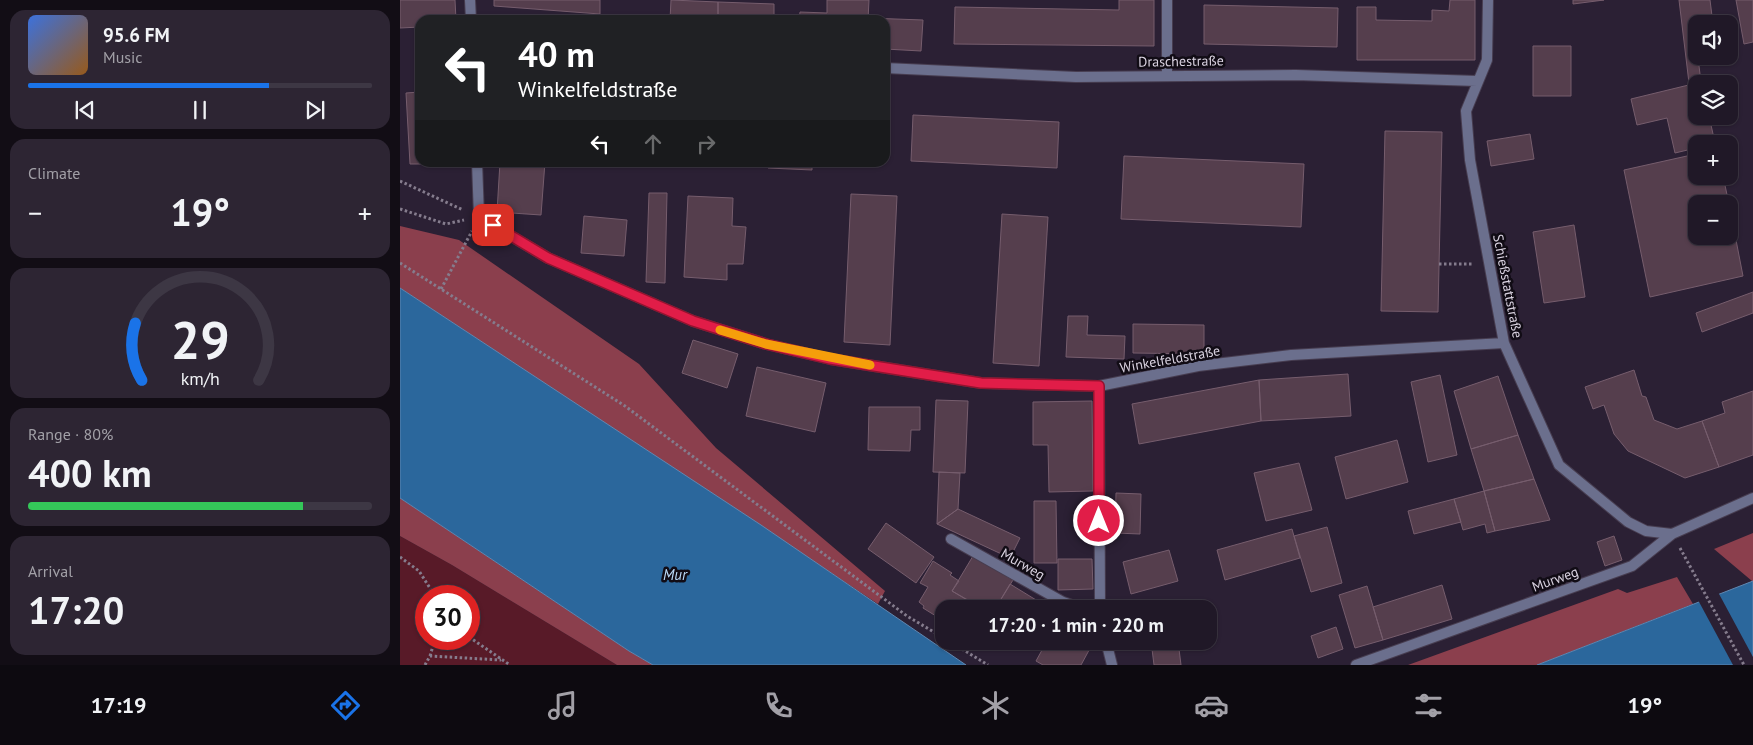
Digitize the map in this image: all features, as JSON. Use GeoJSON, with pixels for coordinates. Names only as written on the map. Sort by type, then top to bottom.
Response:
{"type":"FeatureCollection","features":[{"type":"Feature","properties":{"kind":"street"},"geometry":{"type":"LineString","coordinates":[[470,0],[470,15]]}},
{"type":"Feature","properties":{"kind":"street"},"geometry":{"type":"LineString","coordinates":[[1167,0],[1167,74]]}},
{"type":"Feature","properties":{"kind":"street","name":"Schießstattstraße"},"geometry":{"type":"LineString","coordinates":[[1488,0],[1487,60],[1466,111],[1470,160],[1504,343],[1559,465],[1628,522],[1646,531],[1672,534]]}},
{"type":"Feature","properties":{"kind":"street","name":"Draschestraße"},"geometry":{"type":"LineString","coordinates":[[890,68],[1076,77],[1167,74],[1296,75],[1477,81]]}},
{"type":"Feature","properties":{"kind":"street"},"geometry":{"type":"LineString","coordinates":[[477,167],[479,217]]}},
{"type":"Feature","properties":{"kind":"street","name":"Winkelfeldstraße"},"geometry":{"type":"LineString","coordinates":[[479,217],[557,262],[693,321],[766,344],[830,359],[981,383],[1099,386],[1198,366],[1291,354],[1504,343]]}},
{"type":"Feature","properties":{"kind":"street"},"geometry":{"type":"LineString","coordinates":[[1099,386],[1100,600]]}},
{"type":"Feature","properties":{"kind":"street","name":"Murweg"},"geometry":{"type":"LineString","coordinates":[[1356,665],[1632,566],[1672,534],[1753,498]]}},
{"type":"Feature","properties":{"kind":"street","name":"Murweg"},"geometry":{"type":"LineString","coordinates":[[951,538],[1060,600]]}},
{"type":"Feature","properties":{"kind":"street"},"geometry":{"type":"LineString","coordinates":[[1108,650],[1112,665]]}},
{"type":"Feature","properties":{"kind":"path"},"geometry":{"type":"LineString","coordinates":[[400,181],[441,202],[479,217]]}},
{"type":"Feature","properties":{"kind":"path"},"geometry":{"type":"LineString","coordinates":[[400,209],[446,224],[479,217]]}},
{"type":"Feature","properties":{"kind":"path"},"geometry":{"type":"LineString","coordinates":[[441,289],[479,217]]}},
{"type":"Feature","properties":{"kind":"path"},"geometry":{"type":"LineString","coordinates":[[400,263],[625,406],[907,616],[935,633]]}},
{"type":"Feature","properties":{"kind":"path"},"geometry":{"type":"LineString","coordinates":[[1439,264],[1489,264]]}},
{"type":"Feature","properties":{"kind":"path"},"geometry":{"type":"LineString","coordinates":[[1672,534],[1744,665]]}},
{"type":"Feature","properties":{"kind":"path"},"geometry":{"type":"LineString","coordinates":[[400,557],[419,571],[427,585]]}},
{"type":"Feature","properties":{"kind":"path"},"geometry":{"type":"LineString","coordinates":[[480,645],[510,665]]}},
{"type":"Feature","properties":{"kind":"path"},"geometry":{"type":"LineString","coordinates":[[426,665],[432,650]]}},
{"type":"Feature","properties":{"kind":"path"},"geometry":{"type":"LineString","coordinates":[[964,650],[988,665]]}},
{"type":"Feature","properties":{"kind":"path"},"geometry":{"type":"LineString","coordinates":[[430,656],[501,660]]}},
{"type":"Feature","properties":{"kind":"shaded area"},"geometry":{"type":"Polygon","coordinates":[[[400,226],[459,240],[639,364],[716,448],[885,591],[878,604],[400,288],[400,226]]]}},
{"type":"Feature","properties":{"kind":"shaded area"},"geometry":{"type":"Polygon","coordinates":[[[400,498],[629,651],[653,665],[617,665],[452,565],[400,536],[400,498]]]}},
{"type":"Feature","properties":{"kind":"shaded area"},"geometry":{"type":"Polygon","coordinates":[[[1753,533],[1753,581],[1752,581],[1714,549],[1753,533]]]}},
{"type":"Feature","properties":{"kind":"shaded area"},"geometry":{"type":"Polygon","coordinates":[[[400,536],[452,565],[617,665],[400,665],[400,536]]]}},
{"type":"Feature","properties":{"kind":"shaded area"},"geometry":{"type":"Polygon","coordinates":[[[1677,577],[1693,604],[1537,665],[1408,665],[1618,589],[1627,593],[1677,577]]]}},
{"type":"Feature","properties":{"kind":"water","name":"Mur"},"geometry":{"type":"Polygon","coordinates":[[[400,288],[761,525],[935,644],[935,650],[944,650],[966,665],[653,665],[629,651],[400,498],[400,288]]]}},
{"type":"Feature","properties":{"kind":"water"},"geometry":{"type":"Polygon","coordinates":[[[1753,581],[1753,665],[1537,665],[1753,581]]]}},
{"type":"Feature","properties":{"kind":"pier"},"geometry":{"type":"Polygon","coordinates":[[[1718,592],[1753,657],[1753,665],[1733,665],[1698,600],[1718,592]]]}},
{"type":"Feature","properties":{"kind":"building"},"geometry":{"type":"Polygon","coordinates":[[[400,0],[455,0],[456,15],[415,15],[415,27],[400,28],[400,0]]]}},
{"type":"Feature","properties":{"kind":"building"},"geometry":{"type":"Polygon","coordinates":[[[494,0],[600,0],[600,14],[494,6],[494,0]]]}},
{"type":"Feature","properties":{"kind":"building"},"geometry":{"type":"Polygon","coordinates":[[[671,0],[718,2],[718,15],[670,15],[671,0]]]}},
{"type":"Feature","properties":{"kind":"building"},"geometry":{"type":"Polygon","coordinates":[[[827,0],[869,0],[868,15],[800,15],[800,12],[827,13],[827,0]]]}},
{"type":"Feature","properties":{"kind":"building"},"geometry":{"type":"Polygon","coordinates":[[[1119,0],[1154,0],[1154,46],[954,44],[955,7],[1119,10],[1119,0]]]}},
{"type":"Feature","properties":{"kind":"building"},"geometry":{"type":"Polygon","coordinates":[[[1450,0],[1475,0],[1475,60],[1357,60],[1357,7],[1376,7],[1376,20],[1432,21],[1432,10],[1449,11],[1450,0]]]}},
{"type":"Feature","properties":{"kind":"building"},"geometry":{"type":"Polygon","coordinates":[[[1573,0],[1604,0],[1573,4],[1573,0]]]}},
{"type":"Feature","properties":{"kind":"building"},"geometry":{"type":"Polygon","coordinates":[[[1679,0],[1710,0],[1712,15],[1688,15],[1688,65],[1699,65],[1700,75],[1688,75],[1679,0]]]}},
{"type":"Feature","properties":{"kind":"building"},"geometry":{"type":"Polygon","coordinates":[[[1736,0],[1753,0],[1753,42],[1744,44],[1736,0]]]}},
{"type":"Feature","properties":{"kind":"building"},"geometry":{"type":"Polygon","coordinates":[[[718,2],[774,4],[774,15],[718,15],[718,2]]]}},
{"type":"Feature","properties":{"kind":"building"},"geometry":{"type":"Polygon","coordinates":[[[1204,5],[1338,8],[1337,47],[1204,44],[1204,5]]]}},
{"type":"Feature","properties":{"kind":"building"},"geometry":{"type":"Polygon","coordinates":[[[890,19],[923,20],[921,51],[890,49],[890,19]]]}},
{"type":"Feature","properties":{"kind":"building"},"geometry":{"type":"Polygon","coordinates":[[[1533,46],[1571,46],[1571,96],[1533,96],[1533,46]]]}},
{"type":"Feature","properties":{"kind":"building"},"geometry":{"type":"Polygon","coordinates":[[[1688,85],[1688,125],[1711,125],[1713,135],[1688,135],[1688,150],[1675,153],[1667,118],[1637,125],[1631,99],[1688,85]]]}},
{"type":"Feature","properties":{"kind":"building"},"geometry":{"type":"Polygon","coordinates":[[[415,92],[415,164],[410,164],[406,93],[415,92]]]}},
{"type":"Feature","properties":{"kind":"building"},"geometry":{"type":"Polygon","coordinates":[[[913,115],[1059,122],[1057,168],[911,161],[913,115]]]}},
{"type":"Feature","properties":{"kind":"building"},"geometry":{"type":"Polygon","coordinates":[[[1385,131],[1442,132],[1438,312],[1381,311],[1385,131]]]}},
{"type":"Feature","properties":{"kind":"building"},"geometry":{"type":"Polygon","coordinates":[[[1530,134],[1534,159],[1491,166],[1487,141],[1530,134]]]}},
{"type":"Feature","properties":{"kind":"building"},"geometry":{"type":"Polygon","coordinates":[[[1124,156],[1304,164],[1301,227],[1121,219],[1124,156]]]}},
{"type":"Feature","properties":{"kind":"building"},"geometry":{"type":"Polygon","coordinates":[[[1688,156],[1688,185],[1725,185],[1727,195],[1688,195],[1688,245],[1737,245],[1743,276],[1650,297],[1624,170],[1688,156]]]}},
{"type":"Feature","properties":{"kind":"building"},"geometry":{"type":"Polygon","coordinates":[[[500,167],[545,167],[541,215],[497,212],[500,167]]]}},
{"type":"Feature","properties":{"kind":"building"},"geometry":{"type":"Polygon","coordinates":[[[812,167],[812,170],[768,168],[812,167]]]}},
{"type":"Feature","properties":{"kind":"building"},"geometry":{"type":"Polygon","coordinates":[[[649,193],[667,193],[665,283],[646,282],[649,193]]]}},
{"type":"Feature","properties":{"kind":"building"},"geometry":{"type":"Polygon","coordinates":[[[851,194],[897,196],[890,345],[844,342],[851,194]]]}},
{"type":"Feature","properties":{"kind":"building"},"geometry":{"type":"Polygon","coordinates":[[[688,196],[733,198],[732,226],[746,227],[743,264],[727,264],[727,280],[684,277],[688,196]]]}},
{"type":"Feature","properties":{"kind":"building"},"geometry":{"type":"Polygon","coordinates":[[[1002,214],[1048,217],[1039,366],[993,363],[1002,214]]]}},
{"type":"Feature","properties":{"kind":"building"},"geometry":{"type":"Polygon","coordinates":[[[584,216],[627,220],[624,256],[581,253],[584,216]]]}},
{"type":"Feature","properties":{"kind":"building"},"geometry":{"type":"Polygon","coordinates":[[[1574,225],[1585,297],[1544,303],[1533,232],[1574,225]]]}},
{"type":"Feature","properties":{"kind":"building"},"geometry":{"type":"Polygon","coordinates":[[[1753,292],[1753,313],[1702,332],[1696,313],[1753,292]]]}},
{"type":"Feature","properties":{"kind":"building"},"geometry":{"type":"Polygon","coordinates":[[[1068,316],[1088,316],[1087,335],[1125,336],[1124,359],[1066,357],[1068,316]]]}},
{"type":"Feature","properties":{"kind":"building"},"geometry":{"type":"Polygon","coordinates":[[[1133,324],[1204,325],[1204,354],[1133,353],[1133,324]]]}},
{"type":"Feature","properties":{"kind":"building"},"geometry":{"type":"Polygon","coordinates":[[[693,340],[738,354],[727,388],[682,373],[693,340]]]}},
{"type":"Feature","properties":{"kind":"building"},"geometry":{"type":"Polygon","coordinates":[[[757,367],[826,383],[815,432],[746,416],[757,367]]]}},
{"type":"Feature","properties":{"kind":"building"},"geometry":{"type":"Polygon","coordinates":[[[1634,370],[1642,396],[1646,397],[1654,420],[1677,429],[1702,421],[1719,467],[1685,478],[1628,451],[1614,434],[1604,405],[1593,409],[1585,387],[1634,370]]]}},
{"type":"Feature","properties":{"kind":"building"},"geometry":{"type":"Polygon","coordinates":[[[1348,374],[1351,416],[1261,421],[1259,380],[1348,374]]]}},
{"type":"Feature","properties":{"kind":"building"},"geometry":{"type":"Polygon","coordinates":[[[1440,375],[1457,455],[1428,462],[1411,382],[1440,375]]]}},
{"type":"Feature","properties":{"kind":"building"},"geometry":{"type":"Polygon","coordinates":[[[1498,376],[1518,435],[1471,449],[1454,391],[1498,376]]]}},
{"type":"Feature","properties":{"kind":"building"},"geometry":{"type":"Polygon","coordinates":[[[1259,380],[1261,421],[1139,444],[1132,404],[1259,380]]]}},
{"type":"Feature","properties":{"kind":"building"},"geometry":{"type":"Polygon","coordinates":[[[1753,391],[1753,455],[1719,467],[1702,421],[1725,413],[1722,402],[1753,391]]]}},
{"type":"Feature","properties":{"kind":"building"},"geometry":{"type":"Polygon","coordinates":[[[936,400],[968,401],[965,473],[933,472],[936,400]]]}},
{"type":"Feature","properties":{"kind":"building"},"geometry":{"type":"Polygon","coordinates":[[[1092,401],[1093,491],[1049,492],[1048,445],[1033,445],[1033,402],[1092,401]]]}},
{"type":"Feature","properties":{"kind":"building"},"geometry":{"type":"Polygon","coordinates":[[[869,407],[920,407],[920,430],[911,430],[910,451],[868,450],[869,407]]]}},
{"type":"Feature","properties":{"kind":"building"},"geometry":{"type":"Polygon","coordinates":[[[1518,435],[1534,479],[1484,491],[1471,449],[1518,435]]]}},
{"type":"Feature","properties":{"kind":"building"},"geometry":{"type":"Polygon","coordinates":[[[1397,440],[1408,482],[1346,499],[1335,457],[1397,440]]]}},
{"type":"Feature","properties":{"kind":"building"},"geometry":{"type":"Polygon","coordinates":[[[1299,463],[1312,510],[1266,521],[1254,473],[1299,463]]]}},
{"type":"Feature","properties":{"kind":"building"},"geometry":{"type":"Polygon","coordinates":[[[939,472],[960,473],[958,509],[937,524],[939,472]]]}},
{"type":"Feature","properties":{"kind":"building"},"geometry":{"type":"Polygon","coordinates":[[[1534,479],[1550,520],[1495,531],[1484,491],[1534,479]]]}},
{"type":"Feature","properties":{"kind":"building"},"geometry":{"type":"Polygon","coordinates":[[[1484,491],[1495,531],[1487,533],[1485,524],[1463,530],[1454,499],[1484,491]]]}},
{"type":"Feature","properties":{"kind":"building"},"geometry":{"type":"Polygon","coordinates":[[[1116,493],[1141,494],[1140,534],[1115,533],[1116,493]]]}},
{"type":"Feature","properties":{"kind":"building"},"geometry":{"type":"Polygon","coordinates":[[[1454,499],[1461,522],[1414,534],[1408,511],[1454,499]]]}},
{"type":"Feature","properties":{"kind":"building"},"geometry":{"type":"Polygon","coordinates":[[[1034,501],[1056,501],[1057,563],[1034,563],[1034,501]]]}},
{"type":"Feature","properties":{"kind":"building"},"geometry":{"type":"Polygon","coordinates":[[[958,509],[1020,538],[1010,558],[937,524],[958,509]]]}},
{"type":"Feature","properties":{"kind":"building"},"geometry":{"type":"Polygon","coordinates":[[[886,523],[934,557],[916,583],[868,549],[886,523]]]}},
{"type":"Feature","properties":{"kind":"building"},"geometry":{"type":"Polygon","coordinates":[[[1327,527],[1342,583],[1311,592],[1294,536],[1327,527]]]}},
{"type":"Feature","properties":{"kind":"building"},"geometry":{"type":"Polygon","coordinates":[[[1292,529],[1300,558],[1225,580],[1217,550],[1292,529]]]}},
{"type":"Feature","properties":{"kind":"building"},"geometry":{"type":"Polygon","coordinates":[[[1614,536],[1622,560],[1605,566],[1597,542],[1614,536]]]}},
{"type":"Feature","properties":{"kind":"building"},"geometry":{"type":"Polygon","coordinates":[[[1169,550],[1178,581],[1131,594],[1123,562],[1169,550]]]}},
{"type":"Feature","properties":{"kind":"building"},"geometry":{"type":"Polygon","coordinates":[[[973,556],[1013,580],[1001,600],[967,600],[952,591],[973,556]]]}},
{"type":"Feature","properties":{"kind":"building"},"geometry":{"type":"Polygon","coordinates":[[[1058,559],[1092,559],[1093,589],[1058,590],[1058,559]]]}},
{"type":"Feature","properties":{"kind":"building"},"geometry":{"type":"Polygon","coordinates":[[[933,561],[952,573],[950,575],[959,581],[952,591],[968,600],[935,600],[935,615],[923,608],[924,606],[919,602],[928,587],[920,583],[933,561]]]}},
{"type":"Feature","properties":{"kind":"building"},"geometry":{"type":"Polygon","coordinates":[[[1010,584],[1036,600],[1000,600],[1010,584]]]}},
{"type":"Feature","properties":{"kind":"building"},"geometry":{"type":"Polygon","coordinates":[[[1442,585],[1452,619],[1383,640],[1373,607],[1442,585]]]}},
{"type":"Feature","properties":{"kind":"building"},"geometry":{"type":"Polygon","coordinates":[[[1367,586],[1383,640],[1355,648],[1339,595],[1367,586]]]}},
{"type":"Feature","properties":{"kind":"building"},"geometry":{"type":"Polygon","coordinates":[[[1336,627],[1343,649],[1318,658],[1311,636],[1336,627]]]}},
{"type":"Feature","properties":{"kind":"building"},"geometry":{"type":"Polygon","coordinates":[[[1042,650],[1089,650],[1081,665],[1043,665],[1036,661],[1042,650]]]}},
{"type":"Feature","properties":{"kind":"building"},"geometry":{"type":"Polygon","coordinates":[[[1152,650],[1179,650],[1181,665],[1154,665],[1152,650]]]}},
{"type":"Feature","properties":{"kind":"slow traffic"},"geometry":{"type":"LineString","coordinates":[[720,330],[766,344],[830,359],[870,365]]}},
{"type":"Feature","properties":{"kind":"route"},"geometry":{"type":"LineString","coordinates":[[493,225],[548,258],[693,321],[766,344],[830,359],[981,383],[1099,386],[1099,521]]}}]}
